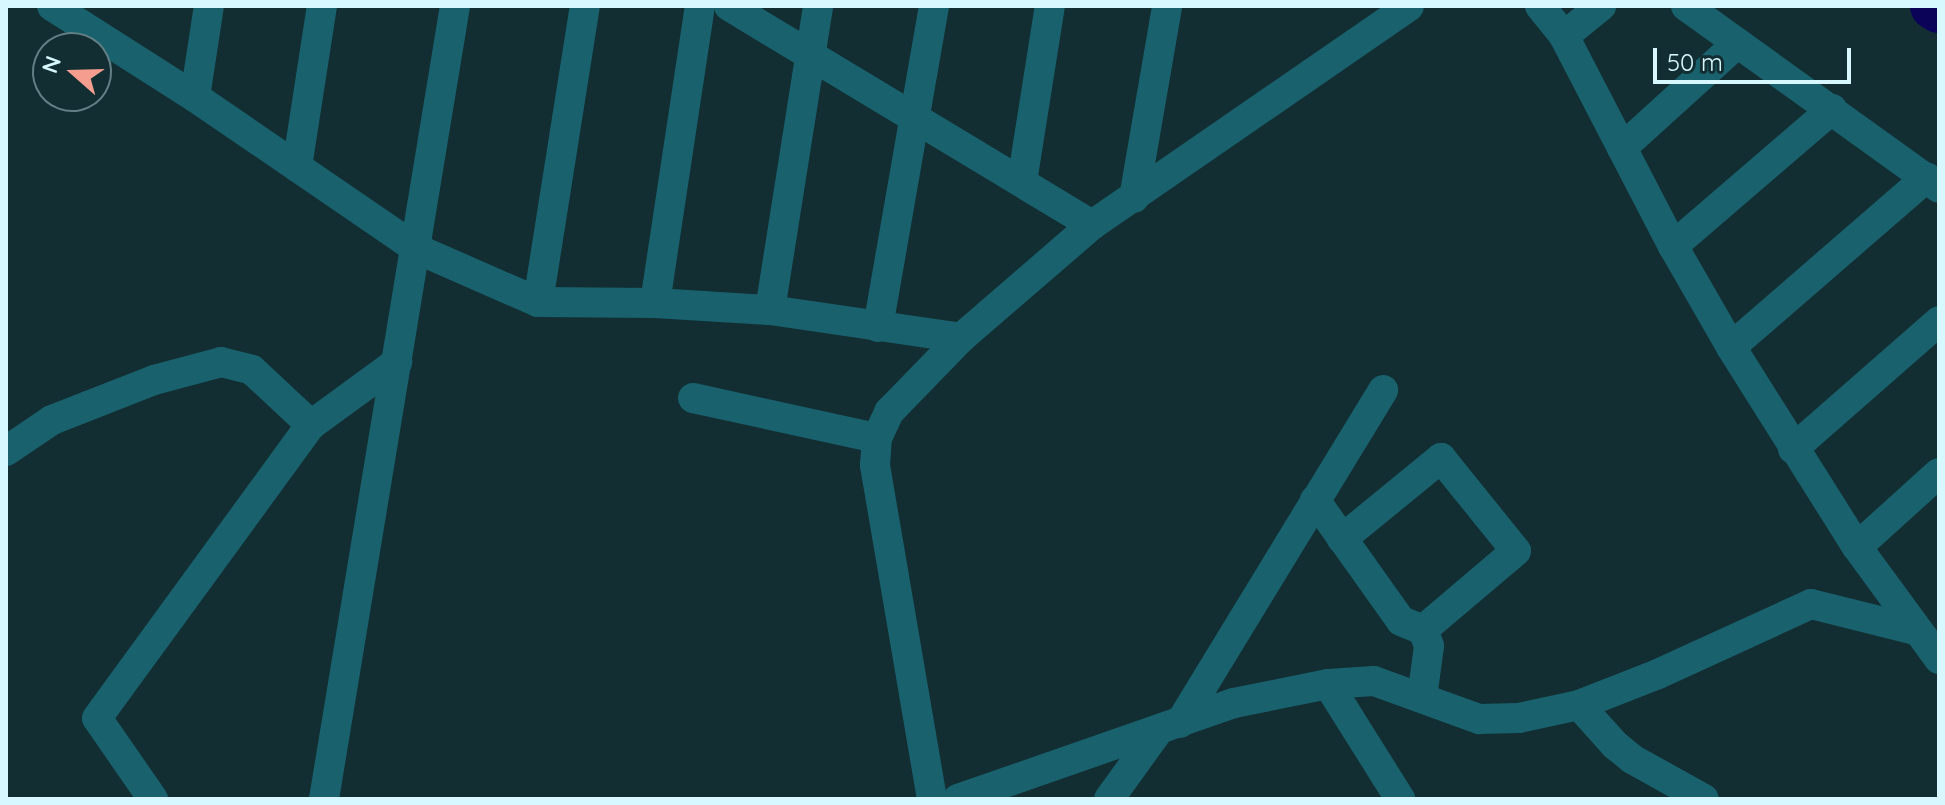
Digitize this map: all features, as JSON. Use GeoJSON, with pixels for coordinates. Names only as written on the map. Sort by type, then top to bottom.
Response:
{"type":"FeatureCollection","features":[{"type":"Feature","properties":{"kind":"street"},"geometry":{"type":"LineString","coordinates":[[52,6],[91,18],[195,97],[417,249],[538,302],[655,303],[770,310],[961,338]]}},
{"type":"Feature","properties":{"kind":"street"},"geometry":{"type":"LineString","coordinates":[[195,97],[209,6]]}},
{"type":"Feature","properties":{"kind":"street"},"geometry":{"type":"LineString","coordinates":[[297,167],[322,6]]}},
{"type":"Feature","properties":{"kind":"street"},"geometry":{"type":"LineString","coordinates":[[324,799],[455,6]]}},
{"type":"Feature","properties":{"kind":"street"},"geometry":{"type":"LineString","coordinates":[[538,302],[585,6]]}},
{"type":"Feature","properties":{"kind":"street"},"geometry":{"type":"LineString","coordinates":[[655,303],[700,6]]}},
{"type":"Feature","properties":{"kind":"street"},"geometry":{"type":"LineString","coordinates":[[729,6],[1092,225]]}},
{"type":"Feature","properties":{"kind":"street"},"geometry":{"type":"LineString","coordinates":[[770,310],[818,6]]}},
{"type":"Feature","properties":{"kind":"street"},"geometry":{"type":"LineString","coordinates":[[878,327],[934,6]]}},
{"type":"Feature","properties":{"kind":"street"},"geometry":{"type":"LineString","coordinates":[[1022,182],[1050,6]]}},
{"type":"Feature","properties":{"kind":"street"},"geometry":{"type":"LineString","coordinates":[[1134,198],[1167,6]]}},
{"type":"Feature","properties":{"kind":"street"},"geometry":{"type":"LineString","coordinates":[[932,799],[875,465],[877,438],[889,412],[961,338],[1092,225],[1409,6]]}},
{"type":"Feature","properties":{"kind":"street"},"geometry":{"type":"LineString","coordinates":[[1540,6],[1564,36],[1673,246],[1793,449],[1857,547],[1928,636]]}},
{"type":"Feature","properties":{"kind":"street"},"geometry":{"type":"LineString","coordinates":[[1564,36],[1601,6]]}},
{"type":"Feature","properties":{"kind":"street"},"geometry":{"type":"LineString","coordinates":[[1686,6],[1933,182],[1731,347]]}},
{"type":"Feature","properties":{"kind":"street"},"geometry":{"type":"LineString","coordinates":[[1622,148],[1738,43]]}},
{"type":"Feature","properties":{"kind":"street"},"geometry":{"type":"LineString","coordinates":[[1673,246],[1832,109]]}},
{"type":"Feature","properties":{"kind":"street"},"geometry":{"type":"LineString","coordinates":[[1793,449],[1939,321]]}},
{"type":"Feature","properties":{"kind":"street"},"geometry":{"type":"LineString","coordinates":[[6,451],[52,420],[154,380],[221,362],[252,370],[311,425]]}},
{"type":"Feature","properties":{"kind":"street"},"geometry":{"type":"LineString","coordinates":[[153,799],[97,718],[311,425],[397,362]]}},
{"type":"Feature","properties":{"kind":"street"},"geometry":{"type":"LineString","coordinates":[[1109,799],[1169,727],[1383,390]]}},
{"type":"Feature","properties":{"kind":"street"},"geometry":{"type":"LineString","coordinates":[[693,398],[877,438]]}},
{"type":"Feature","properties":{"kind":"street"},"geometry":{"type":"LineString","coordinates":[[1342,539],[1441,458],[1516,551],[1423,630]]}},
{"type":"Feature","properties":{"kind":"street"},"geometry":{"type":"LineString","coordinates":[[1857,547],[1939,473]]}},
{"type":"Feature","properties":{"kind":"street"},"geometry":{"type":"LineString","coordinates":[[1315,500],[1401,621],[1423,630],[1429,646],[1422,698]]}},
{"type":"Feature","properties":{"kind":"street"},"geometry":{"type":"LineString","coordinates":[[958,799],[1234,703],[1328,684],[1374,681],[1479,719],[1519,718],[1579,705],[1658,674],[1811,604],[1928,636]]}},
{"type":"Feature","properties":{"kind":"street"},"geometry":{"type":"LineString","coordinates":[[1328,684],[1400,799]]}},
{"type":"Feature","properties":{"kind":"street"},"geometry":{"type":"LineString","coordinates":[[1579,705],[1632,759],[1704,799]]}},
{"type":"Feature","properties":{"kind":"waterway"},"geometry":{"type":"LineString","coordinates":[[1934,6],[1939,9]]}}]}
